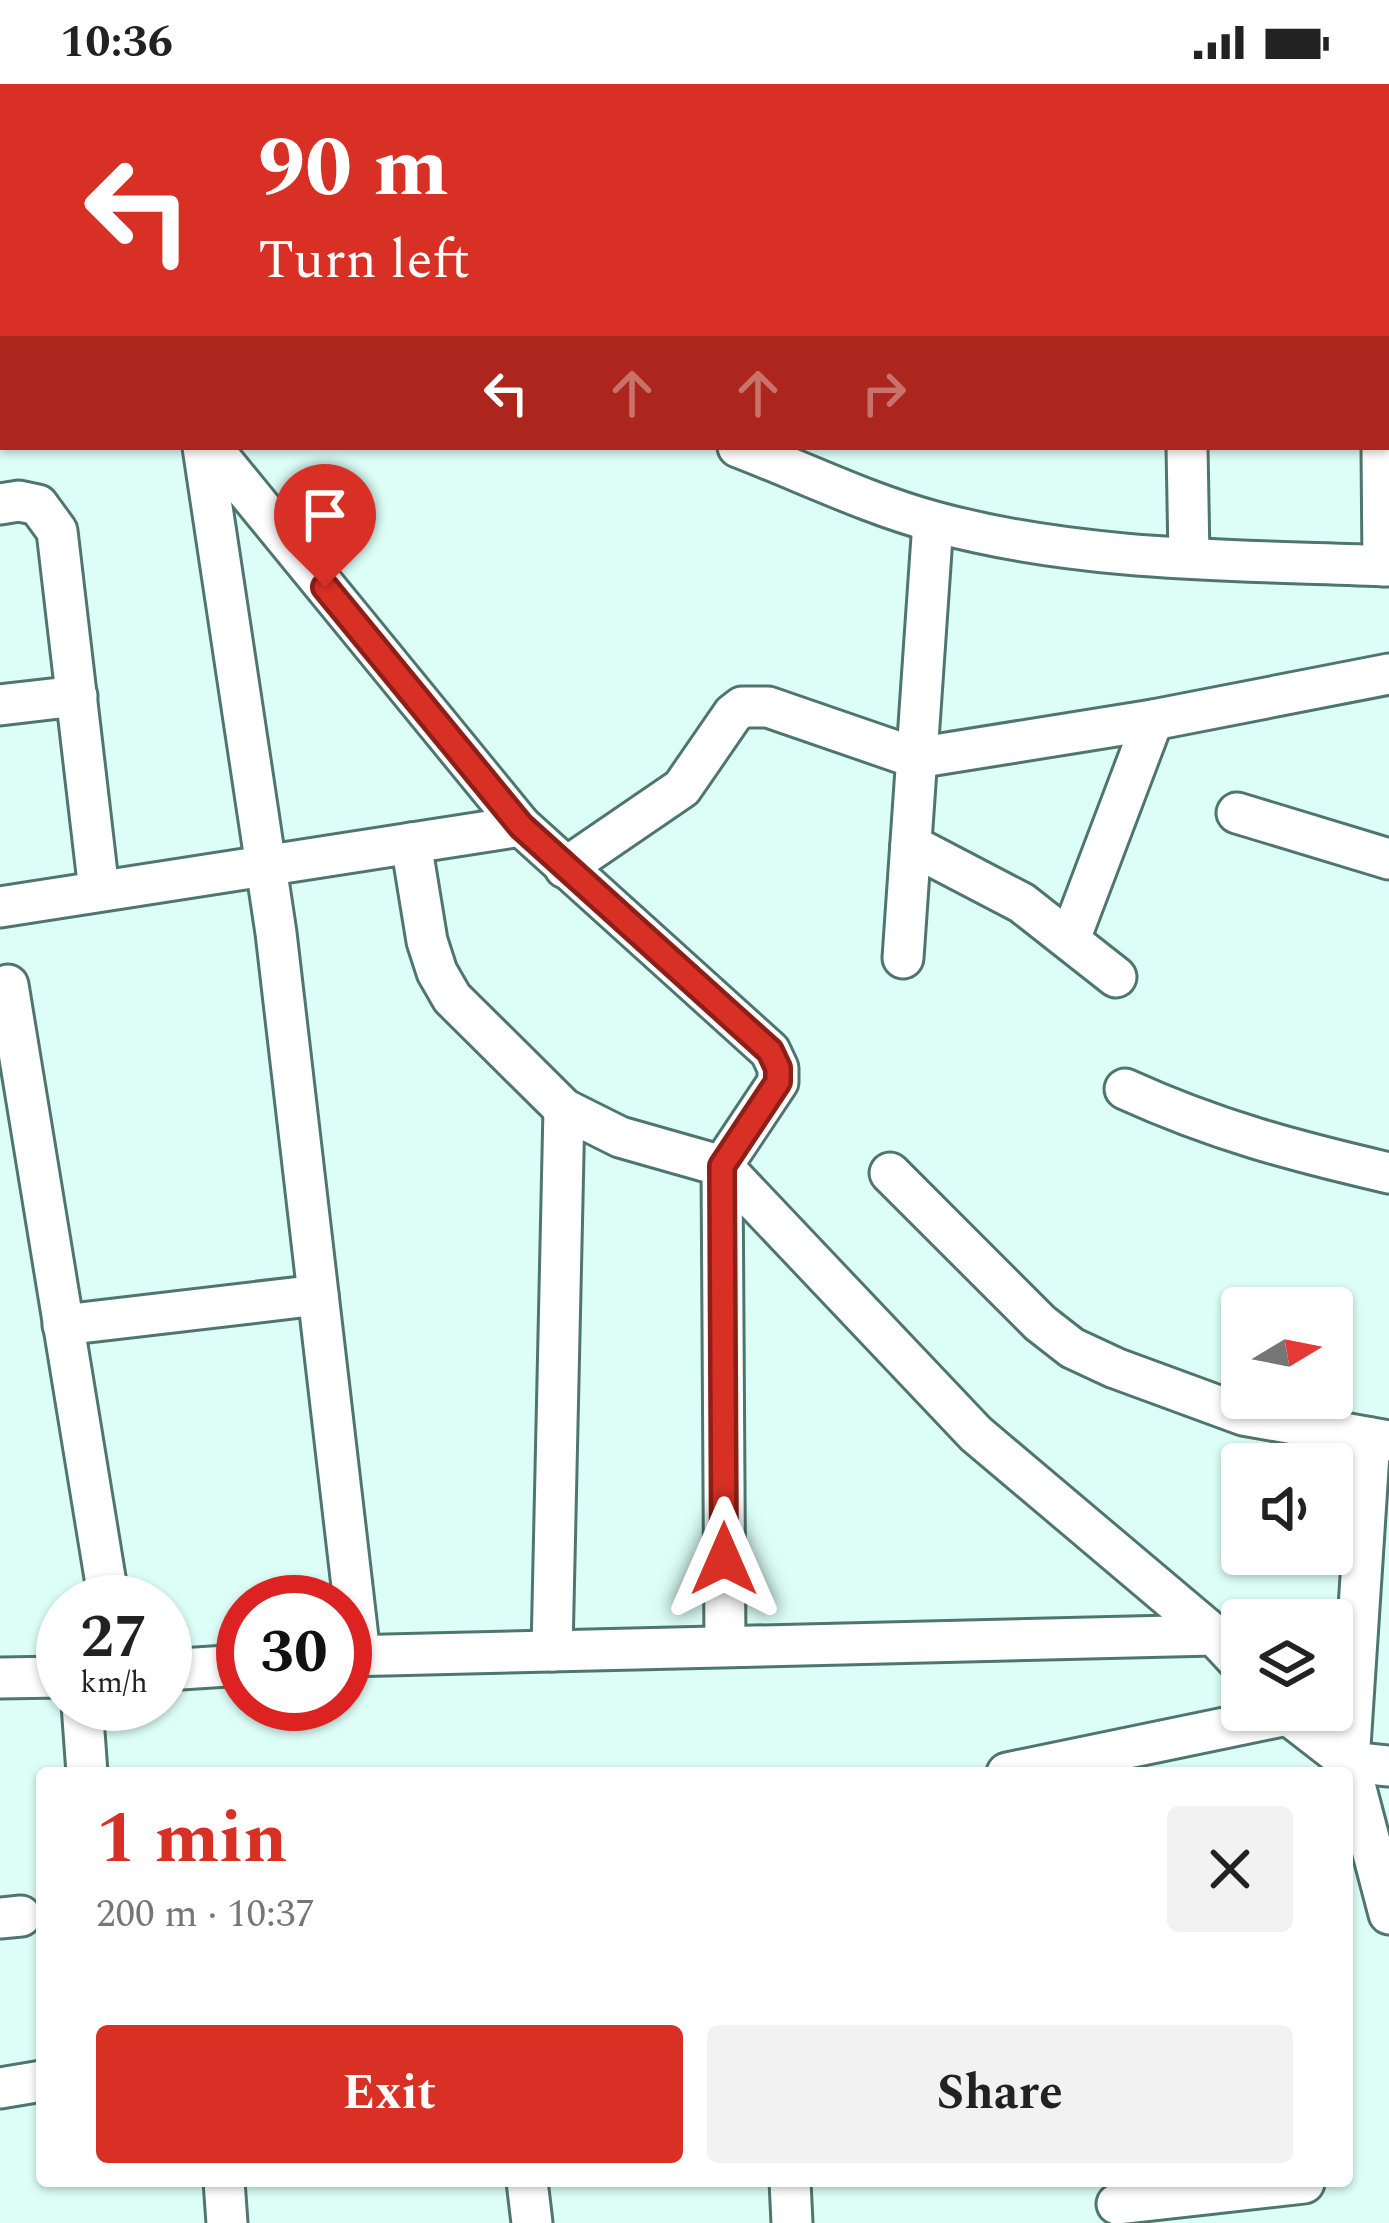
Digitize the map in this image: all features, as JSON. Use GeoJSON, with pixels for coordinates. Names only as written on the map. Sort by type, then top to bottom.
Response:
{"type":"FeatureCollection","features":[{"type":"Feature","properties":{"kind":"street"},"geometry":{"type":"LineString","coordinates":[[207,450],[266,866],[318,1295],[345,1575]]}},
{"type":"Feature","properties":{"kind":"street"},"geometry":{"type":"LineString","coordinates":[[209,450],[521,826],[770,1051],[778,1068],[778,1082],[722,1166],[725,1646]]}},
{"type":"Feature","properties":{"kind":"street"},"geometry":{"type":"LineString","coordinates":[[746,450],[933,522],[1044,544],[1190,557],[1386,566],[1382,450]]}},
{"type":"Feature","properties":{"kind":"street"},"geometry":{"type":"LineString","coordinates":[[1187,450],[1190,557]]}},
{"type":"Feature","properties":{"kind":"street"},"geometry":{"type":"LineString","coordinates":[[0,503],[38,506],[57,531],[99,891]]}},
{"type":"Feature","properties":{"kind":"street"},"geometry":{"type":"LineString","coordinates":[[903,958],[933,522]]}},
{"type":"Feature","properties":{"kind":"street"},"geometry":{"type":"LineString","coordinates":[[565,868],[682,788],[742,707],[768,707],[916,758],[1153,720],[1389,674]]}},
{"type":"Feature","properties":{"kind":"street"},"geometry":{"type":"LineString","coordinates":[[0,705],[76,696]]}},
{"type":"Feature","properties":{"kind":"street"},"geometry":{"type":"LineString","coordinates":[[1070,939],[1153,720]]}},
{"type":"Feature","properties":{"kind":"street"},"geometry":{"type":"LineString","coordinates":[[1237,813],[1389,859]]}},
{"type":"Feature","properties":{"kind":"street"},"geometry":{"type":"LineString","coordinates":[[0,908],[521,826]]}},
{"type":"Feature","properties":{"kind":"street"},"geometry":{"type":"LineString","coordinates":[[411,843],[427,941],[452,998],[564,1108],[620,1137],[722,1166],[976,1434],[1221,1643]]}},
{"type":"Feature","properties":{"kind":"street"},"geometry":{"type":"LineString","coordinates":[[911,845],[994,886],[1116,977]]}},
{"type":"Feature","properties":{"kind":"street"},"geometry":{"type":"LineString","coordinates":[[8,985],[105,1575]]}},
{"type":"Feature","properties":{"kind":"street"},"geometry":{"type":"LineString","coordinates":[[1125,1089],[1198,1123],[1389,1173]]}},
{"type":"Feature","properties":{"kind":"street"},"geometry":{"type":"LineString","coordinates":[[552,1651],[564,1108]]}},
{"type":"Feature","properties":{"kind":"street"},"geometry":{"type":"LineString","coordinates":[[890,1173],[1040,1323],[1072,1348],[1243,1415],[1380,1440],[1373,1645],[1350,1767]]}},
{"type":"Feature","properties":{"kind":"street"},"geometry":{"type":"LineString","coordinates":[[64,1325],[318,1295]]}},
{"type":"Feature","properties":{"kind":"street"},"geometry":{"type":"LineString","coordinates":[[372,1656],[1214,1635]]}},
{"type":"Feature","properties":{"kind":"street"},"geometry":{"type":"LineString","coordinates":[[0,1678],[36,1678]]}},
{"type":"Feature","properties":{"kind":"street"},"geometry":{"type":"LineString","coordinates":[[1035,1767],[1221,1727]]}},
{"type":"Feature","properties":{"kind":"street"},"geometry":{"type":"LineString","coordinates":[[84,1731],[87,1767]]}},
{"type":"Feature","properties":{"kind":"street"},"geometry":{"type":"LineString","coordinates":[[1309,1731],[1349,1762],[1389,1766]]}},
{"type":"Feature","properties":{"kind":"street"},"geometry":{"type":"LineString","coordinates":[[1353,1777],[1389,1914]]}},
{"type":"Feature","properties":{"kind":"street"},"geometry":{"type":"LineString","coordinates":[[0,2088],[36,2082]]}},
{"type":"Feature","properties":{"kind":"street"},"geometry":{"type":"LineString","coordinates":[[224,2187],[227,2223]]}},
{"type":"Feature","properties":{"kind":"street"},"geometry":{"type":"LineString","coordinates":[[528,2187],[532,2223]]}},
{"type":"Feature","properties":{"kind":"street"},"geometry":{"type":"LineString","coordinates":[[790,2187],[792,2223]]}},
{"type":"Feature","properties":{"kind":"street"},"geometry":{"type":"LineString","coordinates":[[1117,2203],[1267,2187]]}},
{"type":"Feature","properties":{"kind":"route"},"geometry":{"type":"LineString","coordinates":[[325,587],[521,826],[770,1051],[778,1068],[773,1093],[722,1166],[724,1559]]}}]}
